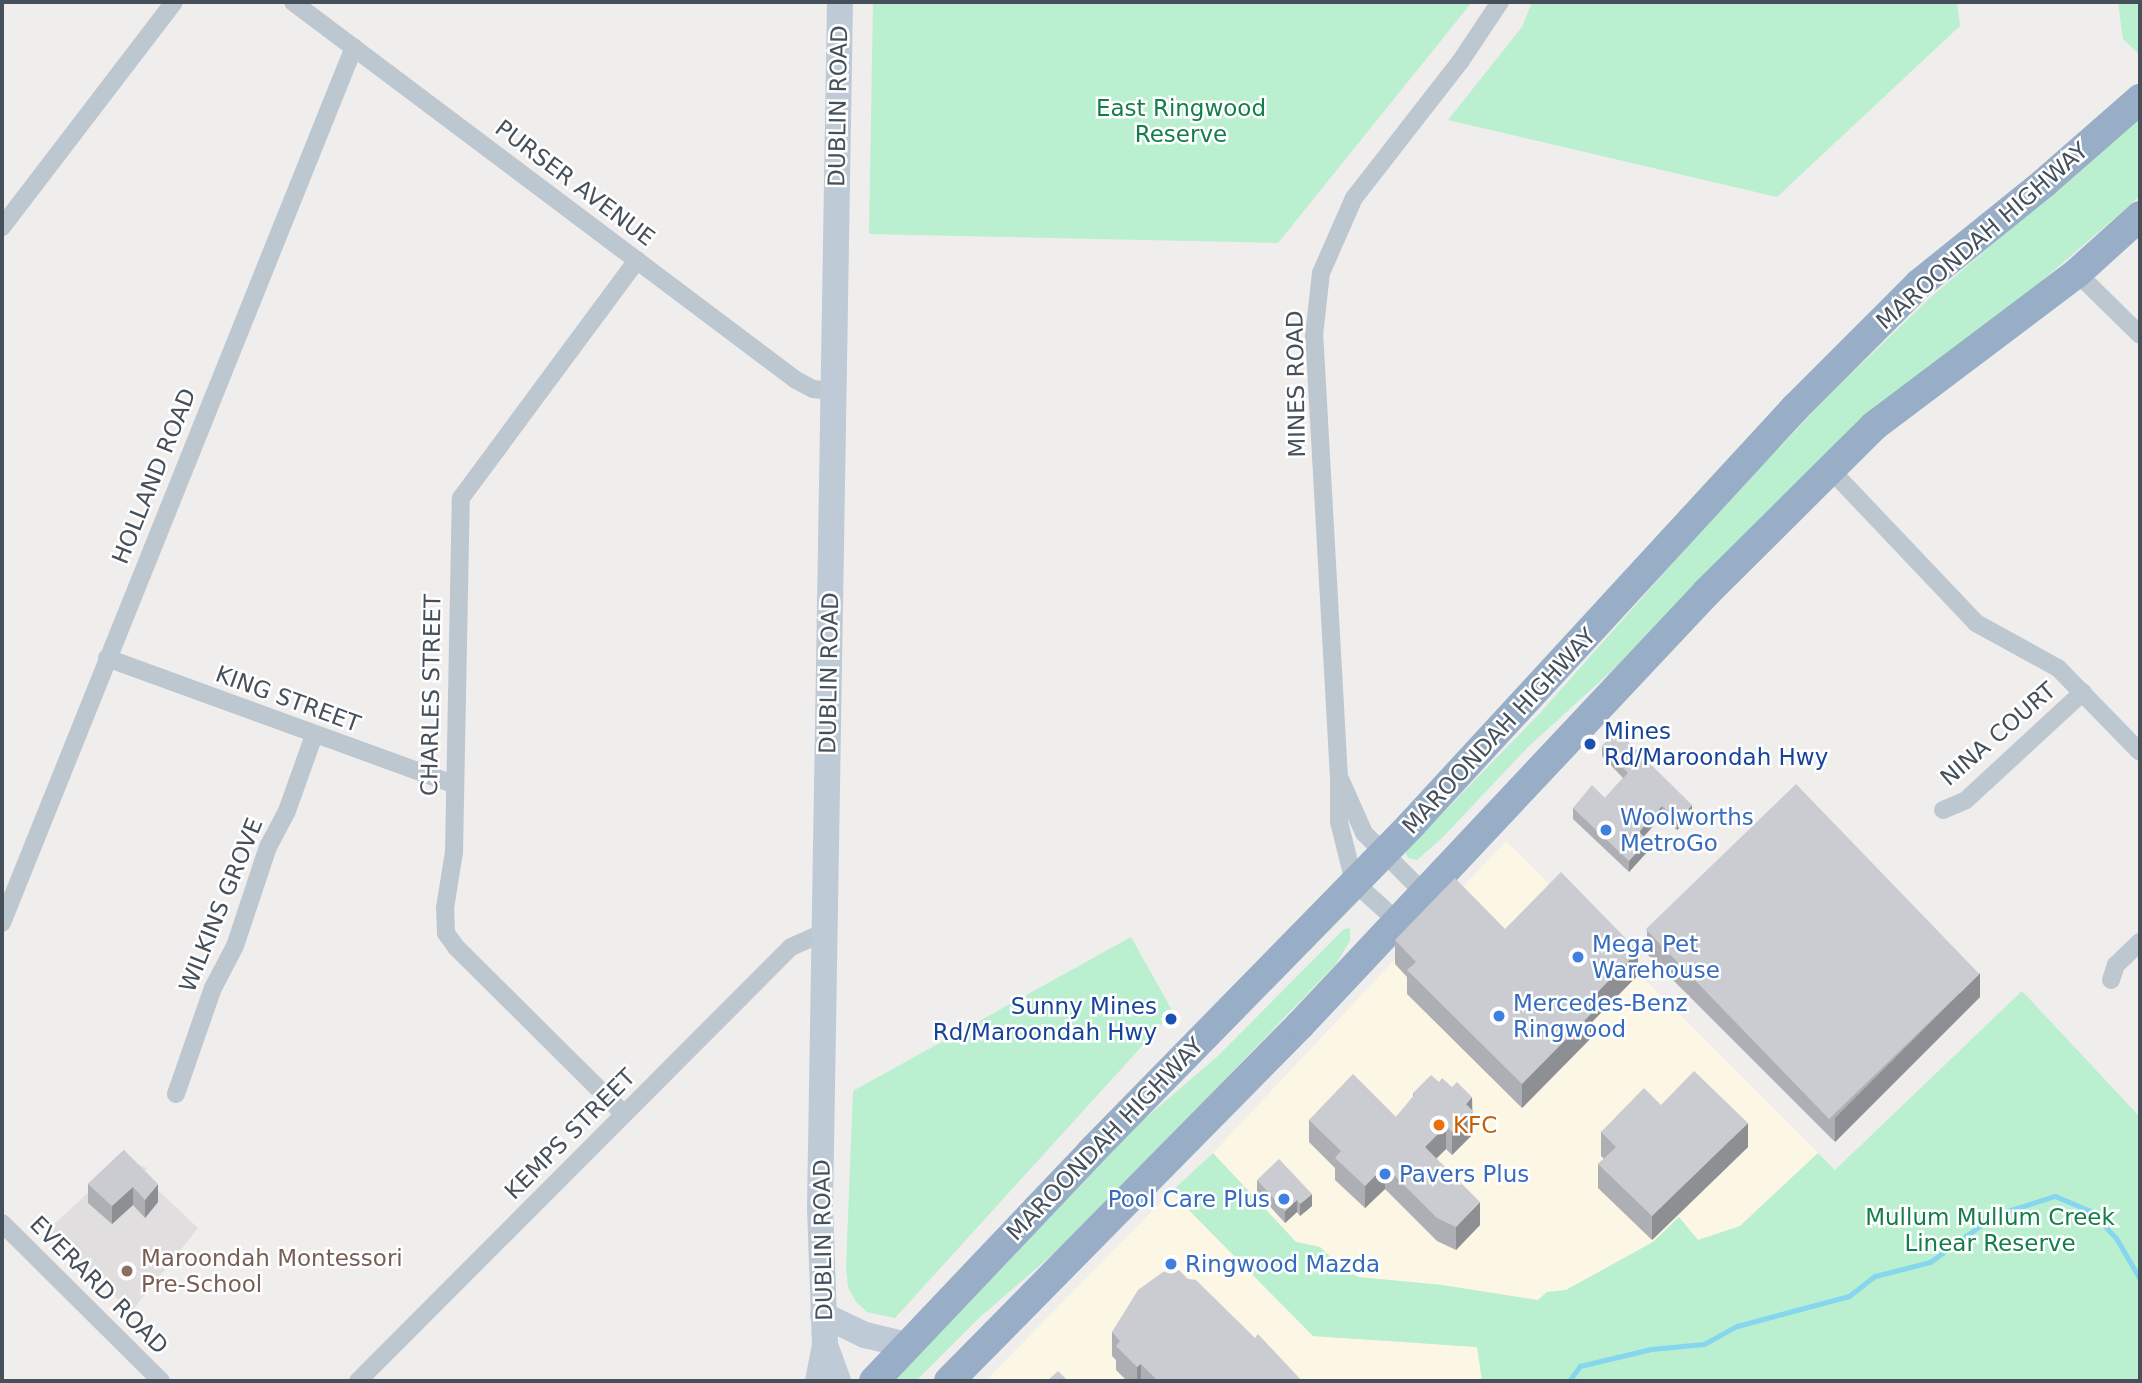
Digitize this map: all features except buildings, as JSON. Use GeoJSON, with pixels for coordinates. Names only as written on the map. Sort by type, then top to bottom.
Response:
{"type":"FeatureCollection","features":[{"type":"Feature","properties":{"kind":"highway","name":"MAROONDAH HIGHWAY"},"geometry":{"type":"LineString","coordinates":[[874,1381],[1382,855],[1555,672],[1795,408],[1910,293],[2044,183],[2140,99]]}},
{"type":"Feature","properties":{"kind":"highway"},"geometry":{"type":"LineString","coordinates":[[950,1381],[1300,1025],[1697,602],[1830,469],[1874,426],[2077,273],[2140,216]]}},
{"type":"Feature","properties":{"kind":"main road","name":"DUBLIN ROAD"},"geometry":{"type":"LineString","coordinates":[[818,1381],[825,1345],[821,1196],[840,2]]}},
{"type":"Feature","properties":{"kind":"main road"},"geometry":{"type":"LineString","coordinates":[[823,1315],[865,1335],[907,1345]]}},
{"type":"Feature","properties":{"kind":"main road","name":"DUBLIN ROAD"},"geometry":{"type":"LineString","coordinates":[[825,1345],[838,1381]]}},
{"type":"Feature","properties":{"kind":"street"},"geometry":{"type":"LineString","coordinates":[[2,227],[174,2]]}},
{"type":"Feature","properties":{"kind":"street","name":"PURSER AVENUE"},"geometry":{"type":"LineString","coordinates":[[293,2],[796,380],[813,389],[833,391]]}},
{"type":"Feature","properties":{"kind":"street","name":"MINES ROAD"},"geometry":{"type":"LineString","coordinates":[[1354,882],[1339,822],[1339,778],[1314,336],[1321,273],[1354,198],[1460,62],[1500,2]]}},
{"type":"Feature","properties":{"kind":"street","name":"HOLLAND ROAD"},"geometry":{"type":"LineString","coordinates":[[2,923],[354,47]]}},
{"type":"Feature","properties":{"kind":"street","name":"CHARLES STREET"},"geometry":{"type":"LineString","coordinates":[[624,1114],[456,947],[446,933],[445,908],[454,852],[461,498],[637,260]]}},
{"type":"Feature","properties":{"kind":"street"},"geometry":{"type":"LineString","coordinates":[[2077,273],[2140,335]]}},
{"type":"Feature","properties":{"kind":"street"},"geometry":{"type":"LineString","coordinates":[[1830,469],[1976,624],[2058,668],[2140,752]]}},
{"type":"Feature","properties":{"kind":"street","name":"KING STREET"},"geometry":{"type":"LineString","coordinates":[[107,658],[454,785]]}},
{"type":"Feature","properties":{"kind":"street","name":"NINA COURT"},"geometry":{"type":"LineString","coordinates":[[1943,810],[1966,800],[2083,692]]}},
{"type":"Feature","properties":{"kind":"street","name":"WILKINS GROVE"},"geometry":{"type":"LineString","coordinates":[[176,1094],[213,988],[235,946],[268,847],[287,811],[314,735]]}},
{"type":"Feature","properties":{"kind":"street","name":"MINES ROAD"},"geometry":{"type":"LineString","coordinates":[[1339,778],[1358,824],[1382,855],[1423,892]]}},
{"type":"Feature","properties":{"kind":"street"},"geometry":{"type":"LineString","coordinates":[[1354,882],[1396,920]]}},
{"type":"Feature","properties":{"kind":"street","name":"KEMPS STREET"},"geometry":{"type":"LineString","coordinates":[[358,1381],[791,947],[825,932]]}},
{"type":"Feature","properties":{"kind":"street"},"geometry":{"type":"LineString","coordinates":[[2110,980],[2116,965],[2140,942]]}},
{"type":"Feature","properties":{"kind":"street","name":"EVERARD ROAD"},"geometry":{"type":"LineString","coordinates":[[2,1223],[161,1381]]}},
{"type":"Feature","properties":{"kind":"shaded area"},"geometry":{"type":"Polygon","coordinates":[[[1506,841],[1818,1153],[1740,1226],[1698,1240],[1678,1218],[1653,1242],[1566,1290],[1547,1292],[1538,1300],[1442,1285],[1358,1277],[1341,1267],[1320,1247],[1296,1242],[1213,1153],[1506,841]]]}},
{"type":"Feature","properties":{"kind":"shaded area","name":"Maroondah Montessori Pre-School"},"geometry":{"type":"Polygon","coordinates":[[[123,1160],[147,1168],[143,1176],[198,1228],[131,1312],[48,1230],[123,1160]]]}},
{"type":"Feature","properties":{"kind":"shaded area","name":"Ringwood Mazda"},"geometry":{"type":"Polygon","coordinates":[[[1171,1192],[1313,1336],[1478,1347],[1482,1381],[985,1381],[1171,1192]]]}},
{"type":"Feature","properties":{"kind":"green space","name":"East Ringwood Reserve"},"geometry":{"type":"Polygon","coordinates":[[[873,2],[1472,2],[1278,243],[869,234],[873,2]]]}},
{"type":"Feature","properties":{"kind":"green space"},"geometry":{"type":"Polygon","coordinates":[[[1532,2],[1957,2],[1960,26],[1777,197],[1448,120],[1522,27],[1532,2]]]}},
{"type":"Feature","properties":{"kind":"green space"},"geometry":{"type":"Polygon","coordinates":[[[2118,2],[2140,2],[2140,55],[2123,39],[2118,2]]]}},
{"type":"Feature","properties":{"kind":"green space"},"geometry":{"type":"Polygon","coordinates":[[[2140,118],[2140,196],[2020,300],[1529,746],[1442,838],[1417,860],[1408,858],[1405,852],[1542,711],[1708,523],[1827,397],[1931,297],[2140,118]]]}},
{"type":"Feature","properties":{"kind":"green space"},"geometry":{"type":"Polygon","coordinates":[[[1350,928],[1350,941],[1335,965],[1074,1236],[980,1317],[916,1381],[890,1381],[1114,1145],[1218,1056],[1344,929],[1350,928]]]}},
{"type":"Feature","properties":{"kind":"green space"},"geometry":{"type":"Polygon","coordinates":[[[1131,937],[1173,1012],[895,1318],[867,1312],[856,1302],[848,1287],[846,1267],[853,1091],[1131,937]]]}},
{"type":"Feature","properties":{"kind":"green space","name":"Mullum Mullum Creek Linear Reserve"},"geometry":{"type":"Polygon","coordinates":[[[2022,991],[2140,1117],[2140,1381],[1482,1381],[1477,1347],[1313,1336],[1171,1192],[1213,1153],[1296,1242],[1320,1247],[1341,1267],[1358,1277],[1442,1285],[1538,1300],[1547,1292],[1566,1290],[1653,1242],[1679,1217],[1698,1240],[1740,1226],[1818,1153],[1835,1170],[2022,991]]]}},
{"type":"Feature","properties":{"kind":"waterway"},"geometry":{"type":"LineString","coordinates":[[1569,1381],[1580,1366],[1651,1349],[1704,1344],[1737,1326],[1849,1296],[1875,1276],[1930,1262],[1995,1215],[2055,1196],[2090,1211],[2116,1238],[2140,1279]]}},
{"type":"Feature","properties":{"kind":"place","name":"Mines Rd/Maroondah Hwy"},"geometry":{"type":"Point","coordinates":[1590,744]}},
{"type":"Feature","properties":{"kind":"place","name":"Woolworths MetroGo"},"geometry":{"type":"Point","coordinates":[1606,830]}},
{"type":"Feature","properties":{"kind":"place","name":"Mega Pet Warehouse"},"geometry":{"type":"Point","coordinates":[1578,957]}},
{"type":"Feature","properties":{"kind":"place","name":"Mercedes-Benz Ringwood"},"geometry":{"type":"Point","coordinates":[1499,1016]}},
{"type":"Feature","properties":{"kind":"place","name":"Sunny Mines Rd/Maroondah Hwy"},"geometry":{"type":"Point","coordinates":[1171,1019]}},
{"type":"Feature","properties":{"kind":"place","name":"KFC"},"geometry":{"type":"Point","coordinates":[1439,1125]}},
{"type":"Feature","properties":{"kind":"place","name":"Pavers Plus"},"geometry":{"type":"Point","coordinates":[1385,1174]}},
{"type":"Feature","properties":{"kind":"place","name":"Pool Care Plus"},"geometry":{"type":"Point","coordinates":[1284,1199]}},
{"type":"Feature","properties":{"kind":"place","name":"Ringwood Mazda"},"geometry":{"type":"Point","coordinates":[1171,1264]}},
{"type":"Feature","properties":{"kind":"place","name":"Maroondah Montessori Pre-School"},"geometry":{"type":"Point","coordinates":[127,1271]}}]}
